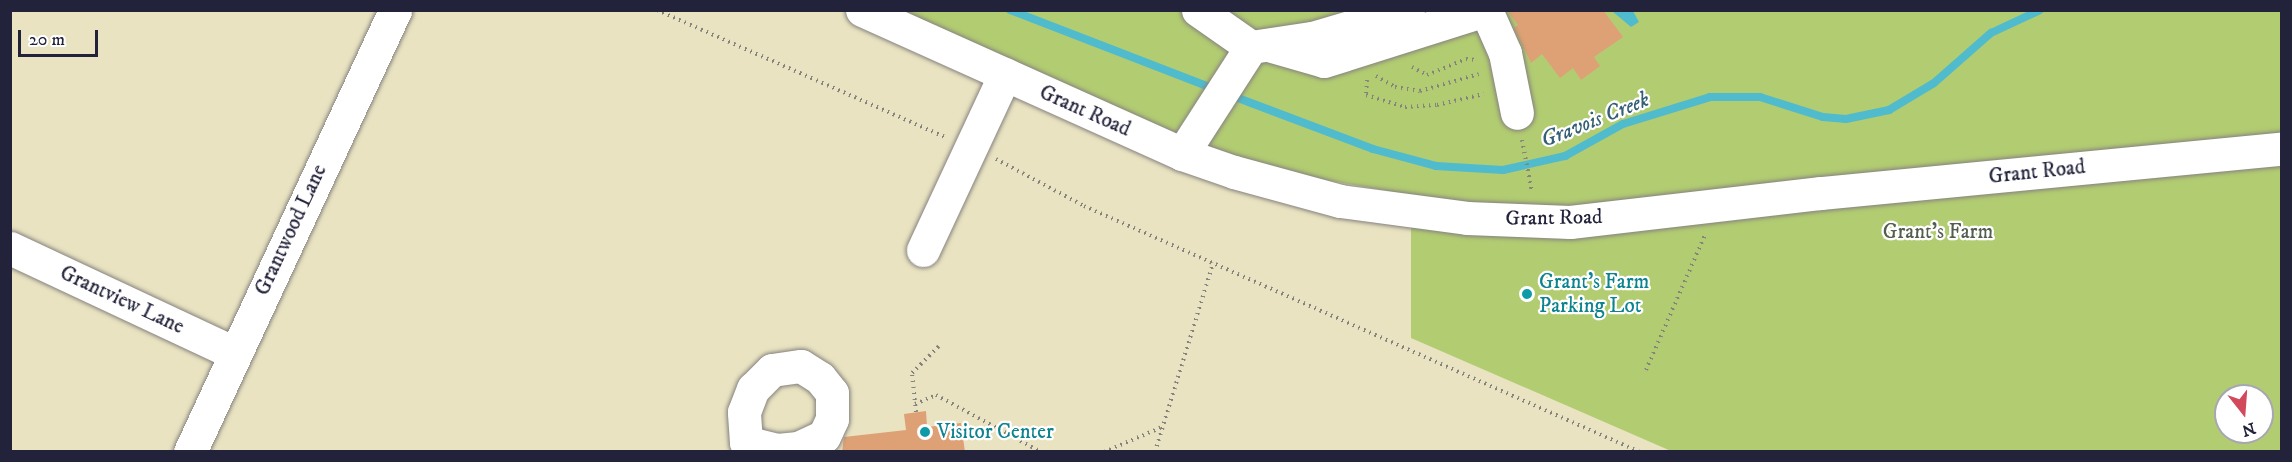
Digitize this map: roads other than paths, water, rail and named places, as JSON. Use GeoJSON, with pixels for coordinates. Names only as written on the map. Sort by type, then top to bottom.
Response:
{"type":"FeatureCollection","features":[{"type":"Feature","properties":{"kind":"street","name":"Grantwood Lane"},"geometry":{"type":"LineString","coordinates":[[190,452],[234,352],[395,10]]}},
{"type":"Feature","properties":{"kind":"street","name":"Grant Road"},"geometry":{"type":"LineString","coordinates":[[862,10],[1182,154],[1340,201],[1467,218],[1538,222],[2282,149]]}},
{"type":"Feature","properties":{"kind":"street"},"geometry":{"type":"LineString","coordinates":[[1198,10],[1251,55],[1324,62],[1486,10],[1505,53],[1514,100]]}},
{"type":"Feature","properties":{"kind":"street"},"geometry":{"type":"LineString","coordinates":[[1182,154],[1206,116],[1251,55],[1408,10]]}},
{"type":"Feature","properties":{"kind":"street"},"geometry":{"type":"LineString","coordinates":[[923,250],[1005,74]]}},
{"type":"Feature","properties":{"kind":"street","name":"Grantview Lane"},"geometry":{"type":"LineString","coordinates":[[10,248],[234,352]]}},
{"type":"Feature","properties":{"kind":"water"},"geometry":{"type":"Polygon","coordinates":[[[1612,11],[1633,11],[1639,22],[1631,27],[1612,11]]]}},
{"type":"Feature","properties":{"kind":"waterway","name":"Gravois Creek"},"geometry":{"type":"LineString","coordinates":[[1010,10],[1215,89]]}},
{"type":"Feature","properties":{"kind":"waterway","name":"Gravois Creek"},"geometry":{"type":"LineString","coordinates":[[1230,95],[1373,149],[1436,166],[1503,170],[1565,156],[1623,124],[1710,97],[1760,97],[1823,117],[1846,119],[1889,110],[1934,83],[1991,33],[2040,10]]}},
{"type":"Feature","properties":{"kind":"place","name":"Grant's Farm Parking Lot"},"geometry":{"type":"Point","coordinates":[1527,294]}},
{"type":"Feature","properties":{"kind":"place","name":"Visitor Center"},"geometry":{"type":"Point","coordinates":[925,432]}},
{"type":"Feature","properties":{"kind":"park label","name":"Grant's Farm"},"geometry":{"type":"Point","coordinates":[1938,232]}}]}
